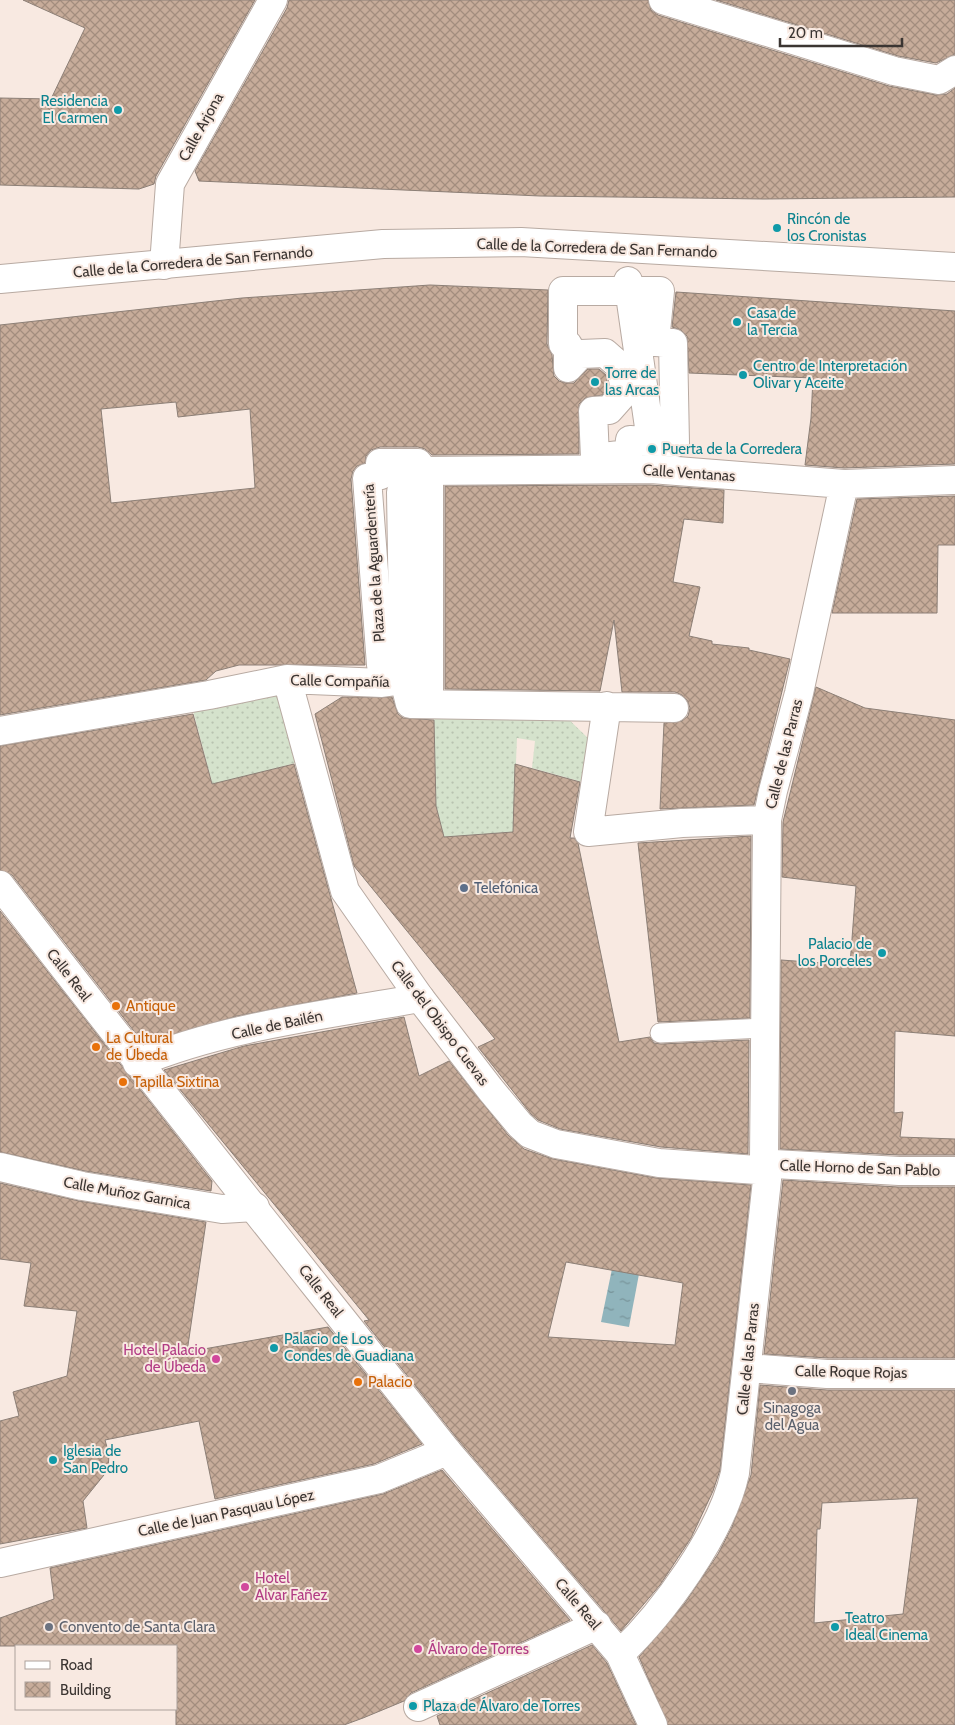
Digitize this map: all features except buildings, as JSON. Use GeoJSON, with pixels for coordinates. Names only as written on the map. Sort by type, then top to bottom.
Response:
{"type":"FeatureCollection","features":[{"type":"Feature","properties":{"kind":"street","name":"Calle Arjona"},"geometry":{"type":"LineString","coordinates":[[164,265],[170,184],[273,0]]}},
{"type":"Feature","properties":{"kind":"street"},"geometry":{"type":"LineString","coordinates":[[663,0],[894,71],[939,80],[955,70]]}},
{"type":"Feature","properties":{"kind":"street","name":"Calle de la Corredera de San Fernando"},"geometry":{"type":"LineString","coordinates":[[0,279],[383,244],[521,242],[955,267]]}},
{"type":"Feature","properties":{"kind":"street"},"geometry":{"type":"LineString","coordinates":[[628,286],[660,291],[655,342],[673,343],[675,443],[651,456],[630,440],[628,454],[595,458],[593,411],[609,410],[625,392],[622,367],[605,353],[581,354],[568,368],[568,345],[563,344],[563,291],[628,286]]}},
{"type":"Feature","properties":{"kind":"street"},"geometry":{"type":"LineString","coordinates":[[628,286],[651,456]]}},
{"type":"Feature","properties":{"kind":"street","name":"Calle Ventanas"},"geometry":{"type":"LineString","coordinates":[[424,471],[651,456],[844,484],[955,480]]}},
{"type":"Feature","properties":{"kind":"street","name":"Plaza de la Aguardentería"},"geometry":{"type":"LineString","coordinates":[[418,462],[424,471],[409,478],[401,492],[404,680],[382,665],[367,478],[381,475],[380,463],[418,462]]}},
{"type":"Feature","properties":{"kind":"street","name":"Calle de las Parras"},"geometry":{"type":"LineString","coordinates":[[620,1654],[645,1630],[686,1573],[716,1524],[731,1493],[735,1474],[767,1180],[767,820],[772,791],[799,693],[844,484]]}},
{"type":"Feature","properties":{"kind":"street","name":"Calle Compañía"},"geometry":{"type":"LineString","coordinates":[[0,731],[209,695],[287,679],[382,683],[404,680],[410,704],[674,708]]}},
{"type":"Feature","properties":{"kind":"street","name":"Calle del Obispo Cuevas"},"geometry":{"type":"LineString","coordinates":[[287,679],[345,891],[420,998],[490,1089],[530,1134],[556,1144],[659,1163],[756,1170],[766,1168]]}},
{"type":"Feature","properties":{"kind":"street"},"geometry":{"type":"LineString","coordinates":[[607,706],[588,832],[682,823],[767,820]]}},
{"type":"Feature","properties":{"kind":"street","name":"Calle Real"},"geometry":{"type":"LineString","coordinates":[[0,885],[137,1063],[255,1207],[447,1451],[620,1654],[653,1725]]}},
{"type":"Feature","properties":{"kind":"street","name":"Calle de Bailén"},"geometry":{"type":"LineString","coordinates":[[137,1063],[154,1056],[247,1030],[420,998]]}},
{"type":"Feature","properties":{"kind":"street","name":"Calle Horno de San Pablo"},"geometry":{"type":"LineString","coordinates":[[766,1168],[774,1164],[899,1171],[955,1171]]}},
{"type":"Feature","properties":{"kind":"street","name":"Calle Muñoz Garnica"},"geometry":{"type":"LineString","coordinates":[[0,1167],[82,1186],[222,1209],[255,1207]]}},
{"type":"Feature","properties":{"kind":"street","name":"Calle Roque Rojas"},"geometry":{"type":"LineString","coordinates":[[746,1368],[827,1374],[955,1374]]}},
{"type":"Feature","properties":{"kind":"street","name":"Calle de Juan Pasquau López"},"geometry":{"type":"LineString","coordinates":[[0,1563],[379,1479],[447,1451]]}},
{"type":"Feature","properties":{"kind":"street"},"geometry":{"type":"LineString","coordinates":[[418,1707],[596,1625]]}},
{"type":"Feature","properties":{"kind":"lane"},"geometry":{"type":"LineString","coordinates":[[660,1033],[766,1028]]}},
{"type":"Feature","properties":{"kind":"green space"},"geometry":{"type":"Polygon","coordinates":[[[275,687],[295,763],[270,770],[281,807],[217,802],[192,707],[275,687]]]}},
{"type":"Feature","properties":{"kind":"green space"},"geometry":{"type":"Polygon","coordinates":[[[563,714],[589,739],[582,782],[532,768],[535,741],[517,738],[513,832],[444,837],[436,806],[434,716],[563,714]]]}},
{"type":"Feature","properties":{"kind":"water"},"geometry":{"type":"Polygon","coordinates":[[[612,1269],[639,1274],[629,1327],[601,1322],[612,1269]]]}},
{"type":"Feature","properties":{"kind":"place","name":"Residencia El Carmen"},"geometry":{"type":"Point","coordinates":[118,110]}},
{"type":"Feature","properties":{"kind":"place","name":"Rincón de los Cronistas"},"geometry":{"type":"Point","coordinates":[777,228]}},
{"type":"Feature","properties":{"kind":"place","name":"Casa de la Tercia"},"geometry":{"type":"Point","coordinates":[737,322]}},
{"type":"Feature","properties":{"kind":"place","name":"Centro de Interpretación Olivar y Aceite"},"geometry":{"type":"Point","coordinates":[743,375]}},
{"type":"Feature","properties":{"kind":"place","name":"Torre de las Arcas"},"geometry":{"type":"Point","coordinates":[595,382]}},
{"type":"Feature","properties":{"kind":"place","name":"Puerta de la Corredera"},"geometry":{"type":"Point","coordinates":[652,449]}},
{"type":"Feature","properties":{"kind":"place","name":"Telefónica"},"geometry":{"type":"Point","coordinates":[464,888]}},
{"type":"Feature","properties":{"kind":"place","name":"Palacio de los Porceles"},"geometry":{"type":"Point","coordinates":[882,953]}},
{"type":"Feature","properties":{"kind":"place","name":"Antique"},"geometry":{"type":"Point","coordinates":[116,1006]}},
{"type":"Feature","properties":{"kind":"place","name":"La Cultural de Úbeda"},"geometry":{"type":"Point","coordinates":[96,1047]}},
{"type":"Feature","properties":{"kind":"place","name":"Tapilla Sixtina"},"geometry":{"type":"Point","coordinates":[123,1082]}},
{"type":"Feature","properties":{"kind":"place","name":"Palacio de Los Condes de Guadiana"},"geometry":{"type":"Point","coordinates":[274,1348]}},
{"type":"Feature","properties":{"kind":"place","name":"Hotel Palacio de Úbeda"},"geometry":{"type":"Point","coordinates":[216,1359]}},
{"type":"Feature","properties":{"kind":"place","name":"Palacio"},"geometry":{"type":"Point","coordinates":[358,1382]}},
{"type":"Feature","properties":{"kind":"place","name":"Sinagoga del Agua"},"geometry":{"type":"Point","coordinates":[792,1391]}},
{"type":"Feature","properties":{"kind":"place","name":"Iglesia de San Pedro"},"geometry":{"type":"Point","coordinates":[53,1460]}},
{"type":"Feature","properties":{"kind":"place","name":"Hotel Alvar Fañez"},"geometry":{"type":"Point","coordinates":[245,1587]}},
{"type":"Feature","properties":{"kind":"place","name":"Convento de Santa Clara"},"geometry":{"type":"Point","coordinates":[49,1627]}},
{"type":"Feature","properties":{"kind":"place","name":"Teatro Ideal Cinema"},"geometry":{"type":"Point","coordinates":[835,1627]}},
{"type":"Feature","properties":{"kind":"place","name":"Álvaro de Torres"},"geometry":{"type":"Point","coordinates":[418,1649]}},
{"type":"Feature","properties":{"kind":"place","name":"Plaza de Álvaro de Torres"},"geometry":{"type":"Point","coordinates":[413,1706]}}]}
